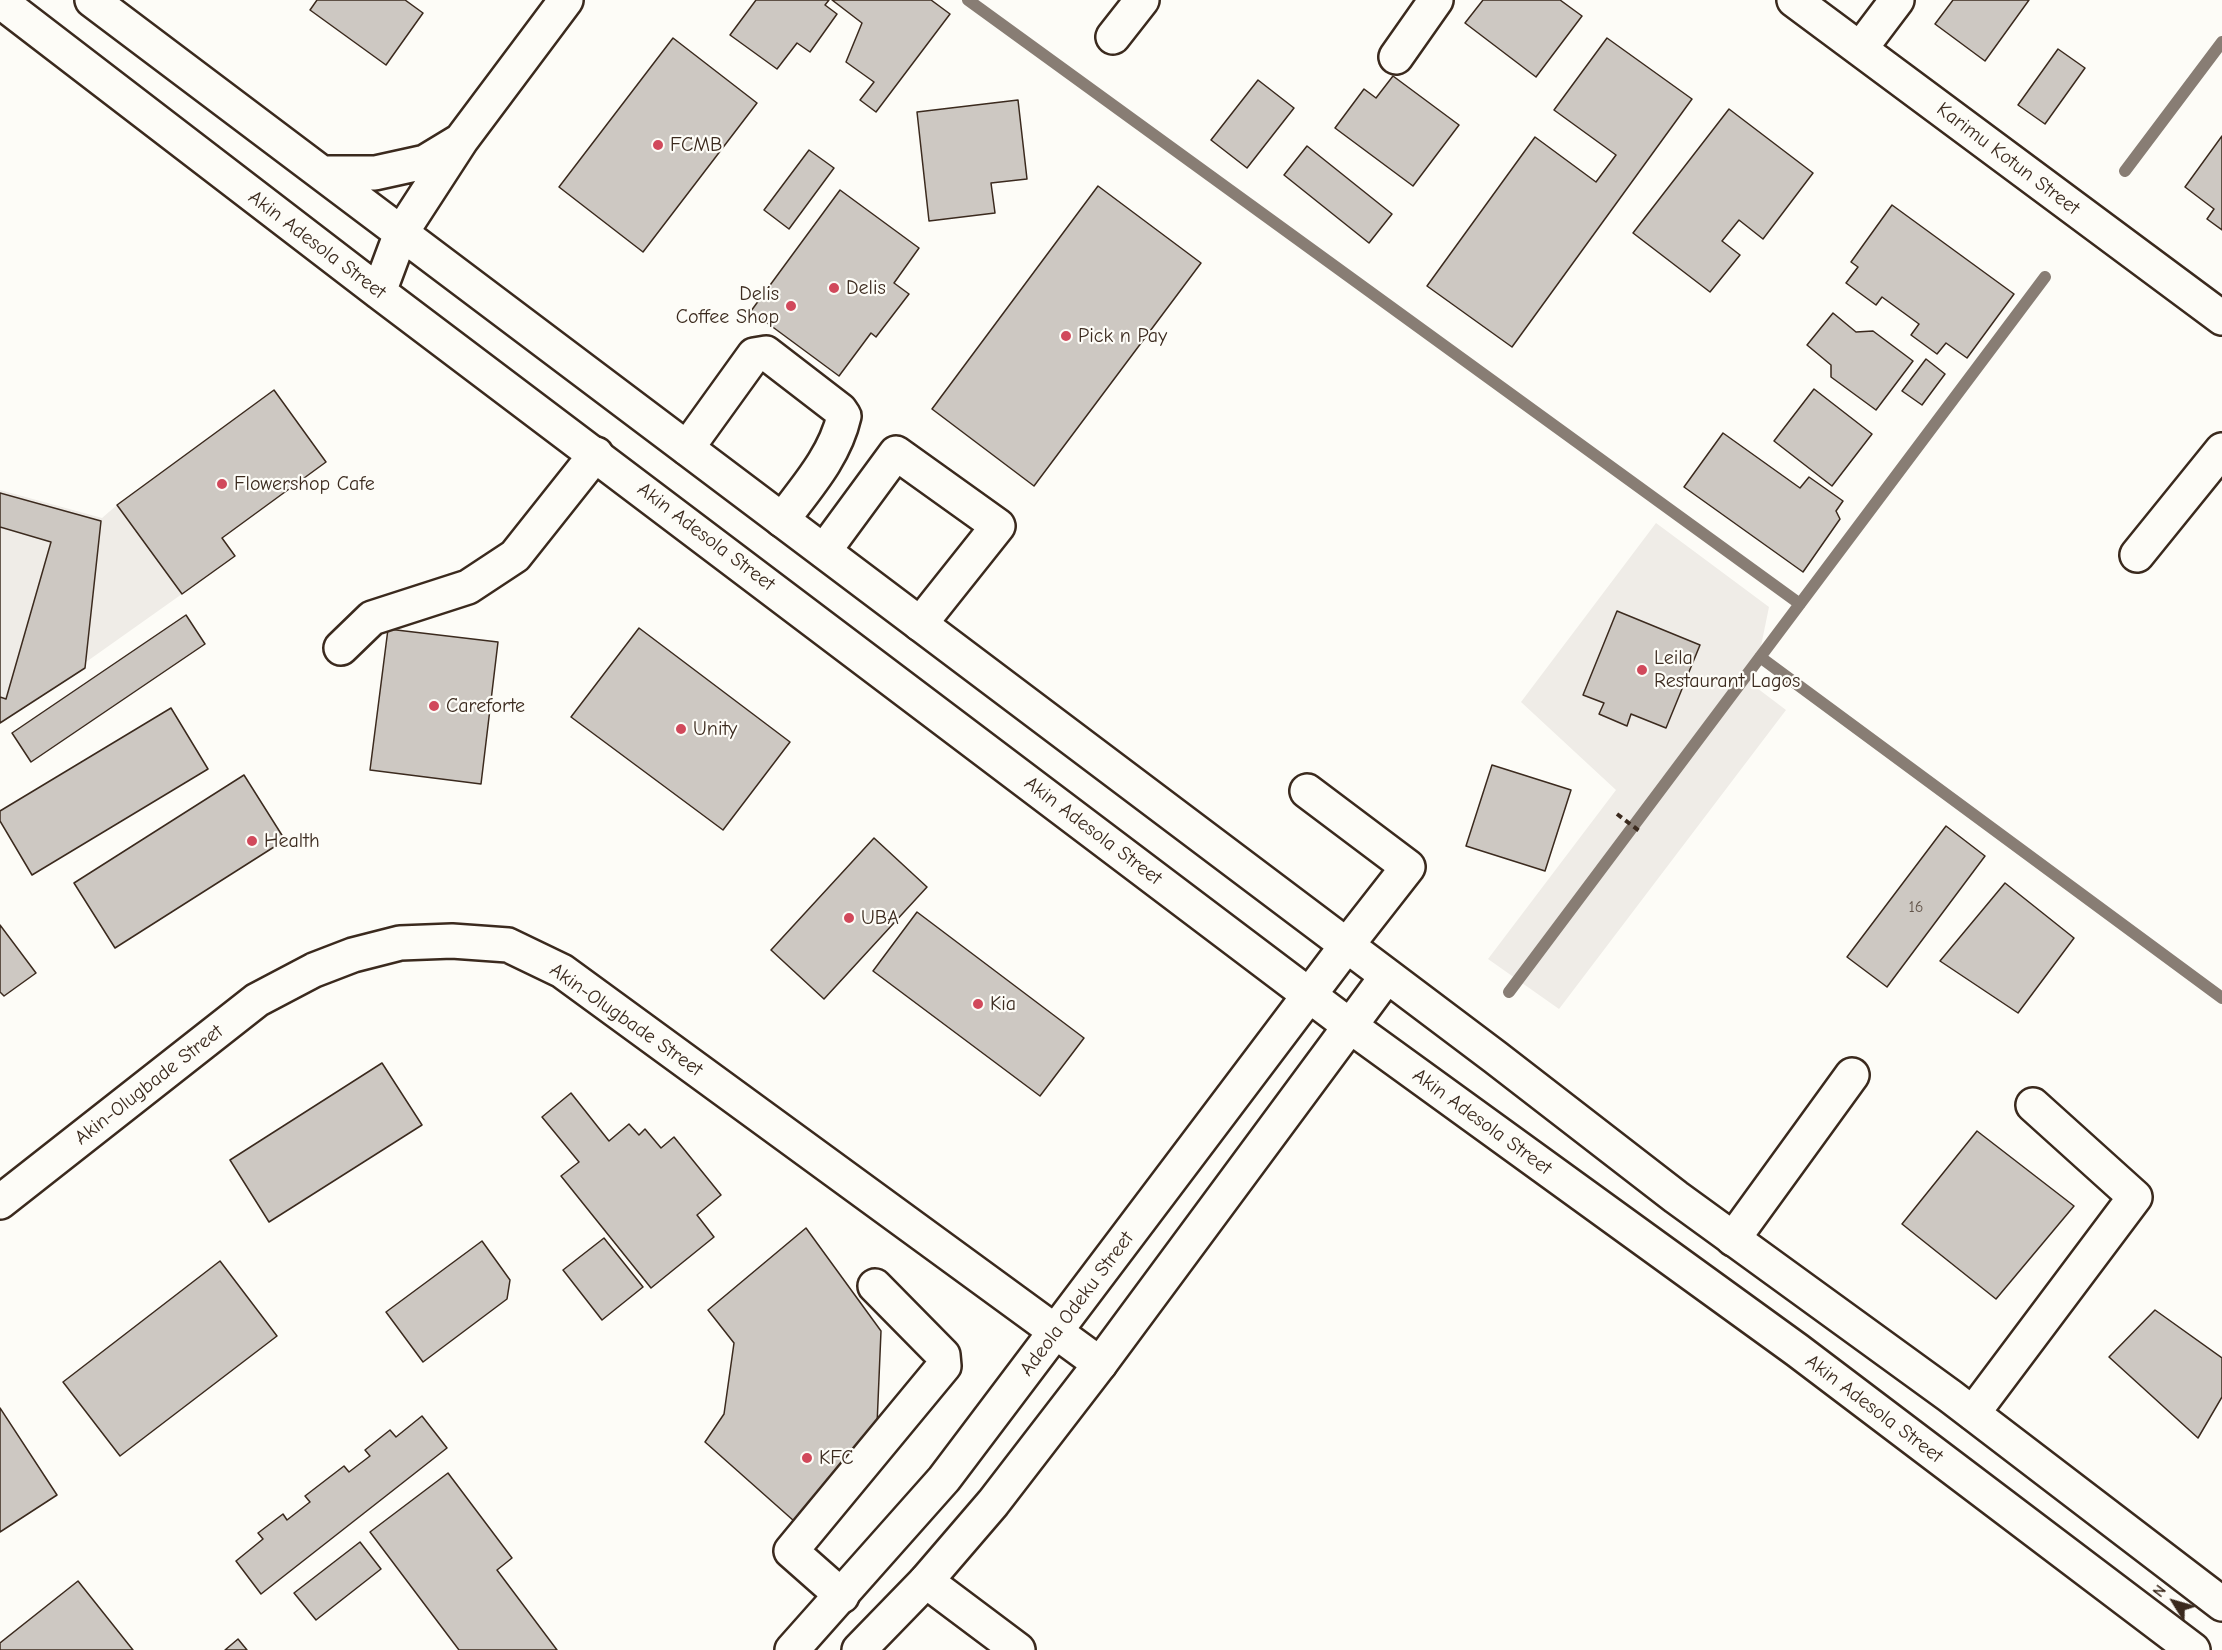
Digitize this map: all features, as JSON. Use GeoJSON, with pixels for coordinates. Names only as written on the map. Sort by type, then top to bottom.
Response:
{"type":"FeatureCollection","features":[{"type":"Feature","properties":{"kind":"main road"},"geometry":{"type":"LineString","coordinates":[[92,0],[1347,945],[1733,1239],[1973,1413],[2222,1604]]}},
{"type":"Feature","properties":{"kind":"main road"},"geometry":{"type":"LineString","coordinates":[[379,292],[401,232],[462,139],[566,0]]}},
{"type":"Feature","properties":{"kind":"main road"},"geometry":{"type":"LineString","coordinates":[[1113,37],[1142,0]]}},
{"type":"Feature","properties":{"kind":"main road"},"geometry":{"type":"LineString","coordinates":[[1396,57],[1436,0]]}},
{"type":"Feature","properties":{"kind":"main road","name":"Karimu Kotun Street"},"geometry":{"type":"LineString","coordinates":[[1794,0],[2222,318]]}},
{"type":"Feature","properties":{"kind":"main road"},"geometry":{"type":"LineString","coordinates":[[1860,49],[1897,0]]}},
{"type":"Feature","properties":{"kind":"main road","name":"Akin Adesola Street"},"geometry":{"type":"LineString","coordinates":[[0,2],[379,292],[1350,1026],[1797,1350],[2193,1650]]}},
{"type":"Feature","properties":{"kind":"main road"},"geometry":{"type":"LineString","coordinates":[[323,173],[375,173],[425,162],[462,139]]}},
{"type":"Feature","properties":{"kind":"main road"},"geometry":{"type":"LineString","coordinates":[[687,448],[754,355],[766,352],[840,410],[844,416],[841,432],[824,463],[782,520]]}},
{"type":"Feature","properties":{"kind":"main road"},"geometry":{"type":"LineString","coordinates":[[2137,555],[2222,450]]}},
{"type":"Feature","properties":{"kind":"main road"},"geometry":{"type":"LineString","coordinates":[[824,551],[896,453],[998,526],[920,624]]}},
{"type":"Feature","properties":{"kind":"main road"},"geometry":{"type":"LineString","coordinates":[[340,648],[372,618],[468,587],[515,556],[596,454]]}},
{"type":"Feature","properties":{"kind":"main road","name":"Adeola Odeku Street"},"geometry":{"type":"LineString","coordinates":[[792,1650],[944,1479],[1408,867],[1307,791]]}},
{"type":"Feature","properties":{"kind":"main road","name":"Akin-Olugbade Street"},"geometry":{"type":"LineString","coordinates":[[0,1202],[257,1000],[314,970],[353,955],[400,943],[452,941],[508,945],[562,971],[1057,1330],[1100,1364]]}},
{"type":"Feature","properties":{"kind":"main road"},"geometry":{"type":"LineString","coordinates":[[859,1650],[926,1581],[993,1503],[1100,1364],[1387,976]]}},
{"type":"Feature","properties":{"kind":"main road"},"geometry":{"type":"LineString","coordinates":[[1733,1239],[1852,1075]]}},
{"type":"Feature","properties":{"kind":"main road"},"geometry":{"type":"LineString","coordinates":[[1973,1413],[2135,1197],[2033,1105]]}},
{"type":"Feature","properties":{"kind":"main road"},"geometry":{"type":"LineString","coordinates":[[842,1596],[791,1551],[944,1365],[943,1355],[875,1286]]}},
{"type":"Feature","properties":{"kind":"main road"},"geometry":{"type":"LineString","coordinates":[[926,1581],[1018,1650]]}},
{"type":"Feature","properties":{"kind":"path"},"geometry":{"type":"LineString","coordinates":[[1619,816],[1640,831]]}},
{"type":"Feature","properties":{"kind":"shaded area"},"geometry":{"type":"Polygon","coordinates":[[[0,490],[102,518],[117,505],[182,594],[0,723],[0,490]]]}},
{"type":"Feature","properties":{"kind":"shaded area"},"geometry":{"type":"Polygon","coordinates":[[[1656,523],[1769,607],[1753,685],[1786,710],[1559,1009],[1488,959],[1616,790],[1521,702],[1656,523]]]}},
{"type":"Feature","properties":{"kind":"building"},"geometry":{"type":"Polygon","coordinates":[[[317,0],[405,0],[423,13],[386,65],[310,10],[317,0]]]}},
{"type":"Feature","properties":{"kind":"building"},"geometry":{"type":"Polygon","coordinates":[[[756,0],[829,0],[825,5],[837,14],[810,52],[797,43],[777,69],[730,35],[756,0]]]}},
{"type":"Feature","properties":{"kind":"building"},"geometry":{"type":"Polygon","coordinates":[[[832,0],[931,0],[950,14],[876,112],[860,100],[874,82],[846,62],[862,23],[832,0]]]}},
{"type":"Feature","properties":{"kind":"building"},"geometry":{"type":"Polygon","coordinates":[[[1483,0],[1560,0],[1582,16],[1536,77],[1465,23],[1483,0]]]}},
{"type":"Feature","properties":{"kind":"building"},"geometry":{"type":"Polygon","coordinates":[[[1953,0],[2029,0],[1985,61],[1935,24],[1953,0]]]}},
{"type":"Feature","properties":{"kind":"building","name":"FCMB"},"geometry":{"type":"Polygon","coordinates":[[[673,38],[757,103],[643,252],[559,187],[673,38]]]}},
{"type":"Feature","properties":{"kind":"building"},"geometry":{"type":"Polygon","coordinates":[[[1607,38],[1692,99],[1512,347],[1427,286],[1535,137],[1596,182],[1616,155],[1554,110],[1607,38]]]}},
{"type":"Feature","properties":{"kind":"building"},"geometry":{"type":"Polygon","coordinates":[[[2058,49],[2085,68],[2045,124],[2018,105],[2058,49]]]}},
{"type":"Feature","properties":{"kind":"building"},"geometry":{"type":"Polygon","coordinates":[[[1393,76],[1459,125],[1413,186],[1335,128],[1364,89],[1376,98],[1393,76]]]}},
{"type":"Feature","properties":{"kind":"building"},"geometry":{"type":"Polygon","coordinates":[[[1258,80],[1294,108],[1247,168],[1211,140],[1258,80]]]}},
{"type":"Feature","properties":{"kind":"building"},"geometry":{"type":"Polygon","coordinates":[[[1018,100],[1027,179],[991,183],[995,213],[929,221],[917,112],[1018,100]]]}},
{"type":"Feature","properties":{"kind":"building"},"geometry":{"type":"Polygon","coordinates":[[[1729,109],[1813,173],[1763,239],[1739,220],[1722,241],[1740,255],[1710,292],[1633,233],[1729,109]]]}},
{"type":"Feature","properties":{"kind":"building"},"geometry":{"type":"Polygon","coordinates":[[[2222,136],[2222,230],[2207,219],[2214,209],[2185,187],[2222,136]]]}},
{"type":"Feature","properties":{"kind":"building"},"geometry":{"type":"Polygon","coordinates":[[[1307,146],[1392,214],[1369,243],[1284,175],[1307,146]]]}},
{"type":"Feature","properties":{"kind":"building"},"geometry":{"type":"Polygon","coordinates":[[[809,150],[834,168],[789,229],[764,210],[809,150]]]}},
{"type":"Feature","properties":{"kind":"building","name":"Pick n Pay"},"geometry":{"type":"Polygon","coordinates":[[[1098,186],[1201,263],[1034,486],[932,409],[1098,186]]]}},
{"type":"Feature","properties":{"kind":"building","name":"Delis"},"geometry":{"type":"Polygon","coordinates":[[[840,190],[919,248],[894,283],[909,294],[876,337],[871,333],[839,376],[751,311],[840,190]]]}},
{"type":"Feature","properties":{"kind":"building"},"geometry":{"type":"Polygon","coordinates":[[[1892,205],[2014,294],[1967,358],[1946,343],[1937,354],[1911,335],[1919,324],[1882,297],[1876,305],[1846,283],[1858,267],[1851,262],[1892,205]]]}},
{"type":"Feature","properties":{"kind":"building"},"geometry":{"type":"Polygon","coordinates":[[[1833,313],[1856,332],[1873,331],[1913,361],[1876,410],[1831,377],[1831,365],[1807,345],[1833,313]]]}},
{"type":"Feature","properties":{"kind":"building"},"geometry":{"type":"Polygon","coordinates":[[[1926,359],[1945,374],[1922,405],[1902,391],[1926,359]]]}},
{"type":"Feature","properties":{"kind":"building"},"geometry":{"type":"Polygon","coordinates":[[[1814,389],[1872,434],[1832,486],[1774,441],[1814,389]]]}},
{"type":"Feature","properties":{"kind":"building","name":"Flowershop Cafe"},"geometry":{"type":"Polygon","coordinates":[[[274,390],[326,462],[222,538],[235,556],[182,594],[117,505],[274,390]]]}},
{"type":"Feature","properties":{"kind":"building"},"geometry":{"type":"Polygon","coordinates":[[[1723,433],[1800,488],[1809,477],[1843,501],[1836,511],[1840,519],[1803,572],[1684,487],[1723,433]]]}},
{"type":"Feature","properties":{"kind":"building"},"geometry":{"type":"Polygon","coordinates":[[[0,493],[101,521],[85,668],[0,723],[0,493]]]}},
{"type":"Feature","properties":{"kind":"building"},"geometry":{"type":"Polygon","coordinates":[[[0,527],[51,542],[6,699],[0,697],[0,527]]]}},
{"type":"Feature","properties":{"kind":"building","name":"Leila Restaurant Lagos"},"geometry":{"type":"Polygon","coordinates":[[[1617,611],[1700,645],[1666,728],[1631,714],[1627,726],[1599,714],[1604,703],[1583,695],[1617,611]]]}},
{"type":"Feature","properties":{"kind":"building"},"geometry":{"type":"Polygon","coordinates":[[[186,615],[205,644],[31,762],[12,733],[186,615]]]}},
{"type":"Feature","properties":{"kind":"building","name":"Unity"},"geometry":{"type":"Polygon","coordinates":[[[639,628],[790,742],[723,830],[571,717],[639,628]]]}},
{"type":"Feature","properties":{"kind":"building","name":"Careforte"},"geometry":{"type":"Polygon","coordinates":[[[388,629],[498,642],[481,784],[370,770],[388,629]]]}},
{"type":"Feature","properties":{"kind":"building"},"geometry":{"type":"Polygon","coordinates":[[[171,708],[208,769],[32,875],[0,821],[0,811],[171,708]]]}},
{"type":"Feature","properties":{"kind":"building"},"geometry":{"type":"Polygon","coordinates":[[[1492,765],[1571,790],[1545,871],[1466,846],[1492,765]]]}},
{"type":"Feature","properties":{"kind":"building"},"geometry":{"type":"Polygon","coordinates":[[[244,775],[285,840],[115,948],[74,883],[244,775]]]}},
{"type":"Feature","properties":{"kind":"building"},"geometry":{"type":"Polygon","coordinates":[[[1946,826],[1985,856],[1887,987],[1847,957],[1946,826]]]}},
{"type":"Feature","properties":{"kind":"building","name":"UBA"},"geometry":{"type":"Polygon","coordinates":[[[874,838],[927,887],[824,999],[771,950],[874,838]]]}},
{"type":"Feature","properties":{"kind":"building"},"geometry":{"type":"Polygon","coordinates":[[[2005,883],[2074,938],[2018,1013],[1940,961],[2005,883]]]}},
{"type":"Feature","properties":{"kind":"building","name":"Kia"},"geometry":{"type":"Polygon","coordinates":[[[917,912],[1084,1038],[1040,1096],[873,971],[917,912]]]}},
{"type":"Feature","properties":{"kind":"building"},"geometry":{"type":"Polygon","coordinates":[[[0,925],[36,973],[4,996],[0,992],[0,925]]]}},
{"type":"Feature","properties":{"kind":"building"},"geometry":{"type":"Polygon","coordinates":[[[382,1063],[422,1125],[269,1222],[230,1160],[382,1063]]]}},
{"type":"Feature","properties":{"kind":"building"},"geometry":{"type":"Polygon","coordinates":[[[571,1093],[609,1141],[629,1124],[639,1135],[645,1129],[661,1148],[674,1137],[721,1195],[697,1215],[714,1237],[651,1288],[561,1176],[579,1162],[542,1117],[571,1093]]]}},
{"type":"Feature","properties":{"kind":"building"},"geometry":{"type":"Polygon","coordinates":[[[1977,1131],[2074,1206],[1996,1299],[1902,1224],[1977,1131]]]}},
{"type":"Feature","properties":{"kind":"building"},"geometry":{"type":"Polygon","coordinates":[[[806,1228],[881,1331],[877,1425],[794,1521],[705,1442],[724,1414],[734,1343],[708,1310],[806,1228]]]}},
{"type":"Feature","properties":{"kind":"building"},"geometry":{"type":"Polygon","coordinates":[[[604,1238],[643,1287],[602,1320],[563,1270],[604,1238]]]}},
{"type":"Feature","properties":{"kind":"building"},"geometry":{"type":"Polygon","coordinates":[[[482,1241],[510,1280],[507,1299],[423,1362],[386,1312],[482,1241]]]}},
{"type":"Feature","properties":{"kind":"building"},"geometry":{"type":"Polygon","coordinates":[[[220,1261],[277,1336],[120,1456],[63,1382],[220,1261]]]}},
{"type":"Feature","properties":{"kind":"building"},"geometry":{"type":"Polygon","coordinates":[[[2155,1310],[2222,1358],[2222,1397],[2198,1438],[2109,1357],[2155,1310]]]}},
{"type":"Feature","properties":{"kind":"building"},"geometry":{"type":"Polygon","coordinates":[[[0,1408],[57,1495],[0,1532],[0,1408]]]}},
{"type":"Feature","properties":{"kind":"building"},"geometry":{"type":"Polygon","coordinates":[[[422,1416],[447,1448],[261,1594],[236,1561],[263,1539],[258,1533],[283,1514],[287,1520],[310,1502],[305,1496],[344,1466],[349,1472],[370,1456],[365,1450],[390,1430],[396,1437],[422,1416]]]}},
{"type":"Feature","properties":{"kind":"building"},"geometry":{"type":"Polygon","coordinates":[[[448,1473],[512,1558],[497,1570],[557,1650],[459,1650],[370,1532],[448,1473]]]}},
{"type":"Feature","properties":{"kind":"building"},"geometry":{"type":"Polygon","coordinates":[[[360,1542],[381,1569],[316,1620],[294,1593],[360,1542]]]}},
{"type":"Feature","properties":{"kind":"building"},"geometry":{"type":"Polygon","coordinates":[[[78,1581],[133,1650],[0,1650],[0,1643],[78,1581]]]}},
{"type":"Feature","properties":{"kind":"building"},"geometry":{"type":"Polygon","coordinates":[[[238,1639],[247,1650],[225,1650],[238,1639]]]}},
{"type":"Feature","properties":{"kind":"waterway"},"geometry":{"type":"LineString","coordinates":[[968,0],[1800,604]]}},
{"type":"Feature","properties":{"kind":"waterway"},"geometry":{"type":"LineString","coordinates":[[2125,171],[2222,42]]}},
{"type":"Feature","properties":{"kind":"waterway"},"geometry":{"type":"LineString","coordinates":[[1509,992],[2045,277]]}},
{"type":"Feature","properties":{"kind":"waterway"},"geometry":{"type":"LineString","coordinates":[[1760,657],[2222,998]]}},
{"type":"Feature","properties":{"kind":"place","name":"FCMB"},"geometry":{"type":"Point","coordinates":[658,145]}},
{"type":"Feature","properties":{"kind":"place","name":"Delis"},"geometry":{"type":"Point","coordinates":[834,288]}},
{"type":"Feature","properties":{"kind":"place","name":"Delis Coffee Shop"},"geometry":{"type":"Point","coordinates":[791,306]}},
{"type":"Feature","properties":{"kind":"place","name":"Pick n Pay"},"geometry":{"type":"Point","coordinates":[1066,336]}},
{"type":"Feature","properties":{"kind":"place","name":"Flowershop Cafe"},"geometry":{"type":"Point","coordinates":[222,484]}},
{"type":"Feature","properties":{"kind":"place","name":"Leila Restaurant Lagos"},"geometry":{"type":"Point","coordinates":[1642,670]}},
{"type":"Feature","properties":{"kind":"place","name":"Careforte"},"geometry":{"type":"Point","coordinates":[434,706]}},
{"type":"Feature","properties":{"kind":"place","name":"Unity"},"geometry":{"type":"Point","coordinates":[681,729]}},
{"type":"Feature","properties":{"kind":"place","name":"Health"},"geometry":{"type":"Point","coordinates":[252,841]}},
{"type":"Feature","properties":{"kind":"place","name":"UBA"},"geometry":{"type":"Point","coordinates":[849,918]}},
{"type":"Feature","properties":{"kind":"place","name":"Kia"},"geometry":{"type":"Point","coordinates":[978,1004]}},
{"type":"Feature","properties":{"kind":"place","name":"KFC"},"geometry":{"type":"Point","coordinates":[807,1458]}}]}
